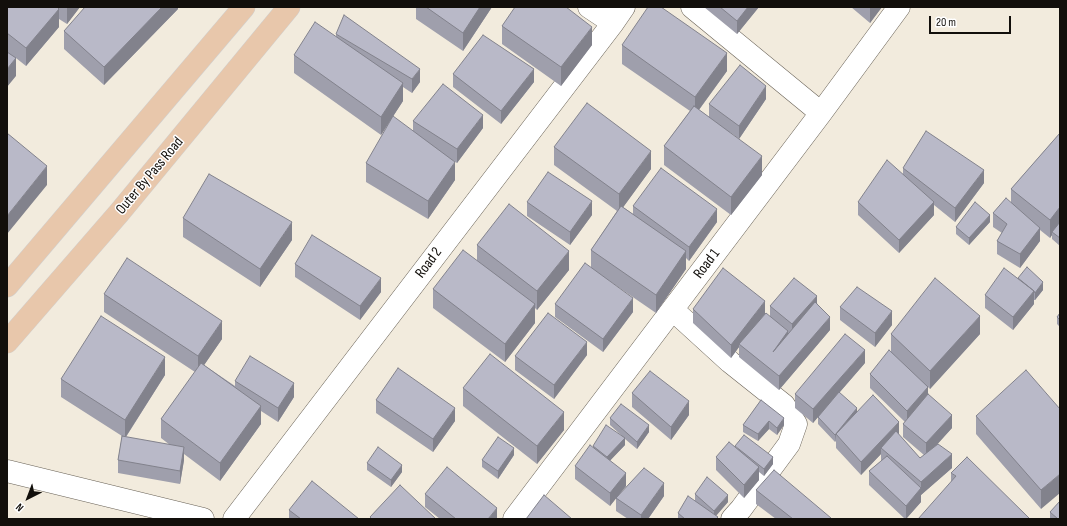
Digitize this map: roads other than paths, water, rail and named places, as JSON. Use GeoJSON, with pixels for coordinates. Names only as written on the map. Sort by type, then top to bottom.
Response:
{"type":"FeatureCollection","features":[{"type":"Feature","properties":{"kind":"main road"},"geometry":{"type":"LineString","coordinates":[[7,286],[244,7]]}},
{"type":"Feature","properties":{"kind":"main road","name":"Outer By Pass Road"},"geometry":{"type":"LineString","coordinates":[[7,342],[119,213],[289,7]]}},
{"type":"Feature","properties":{"kind":"street"},"geometry":{"type":"LineString","coordinates":[[589,7],[618,15]]}},
{"type":"Feature","properties":{"kind":"street"},"geometry":{"type":"LineString","coordinates":[[692,7],[821,113]]}},
{"type":"Feature","properties":{"kind":"street","name":"Road 1"},"geometry":{"type":"LineString","coordinates":[[514,519],[673,310],[899,7]]}},
{"type":"Feature","properties":{"kind":"street","name":"Road 2"},"geometry":{"type":"LineString","coordinates":[[234,519],[618,15]]}},
{"type":"Feature","properties":{"kind":"street"},"geometry":{"type":"LineString","coordinates":[[673,310],[730,362],[784,405],[796,424],[789,444],[741,510],[732,519]]}},
{"type":"Feature","properties":{"kind":"street"},"geometry":{"type":"LineString","coordinates":[[7,471],[203,519]]}}]}
